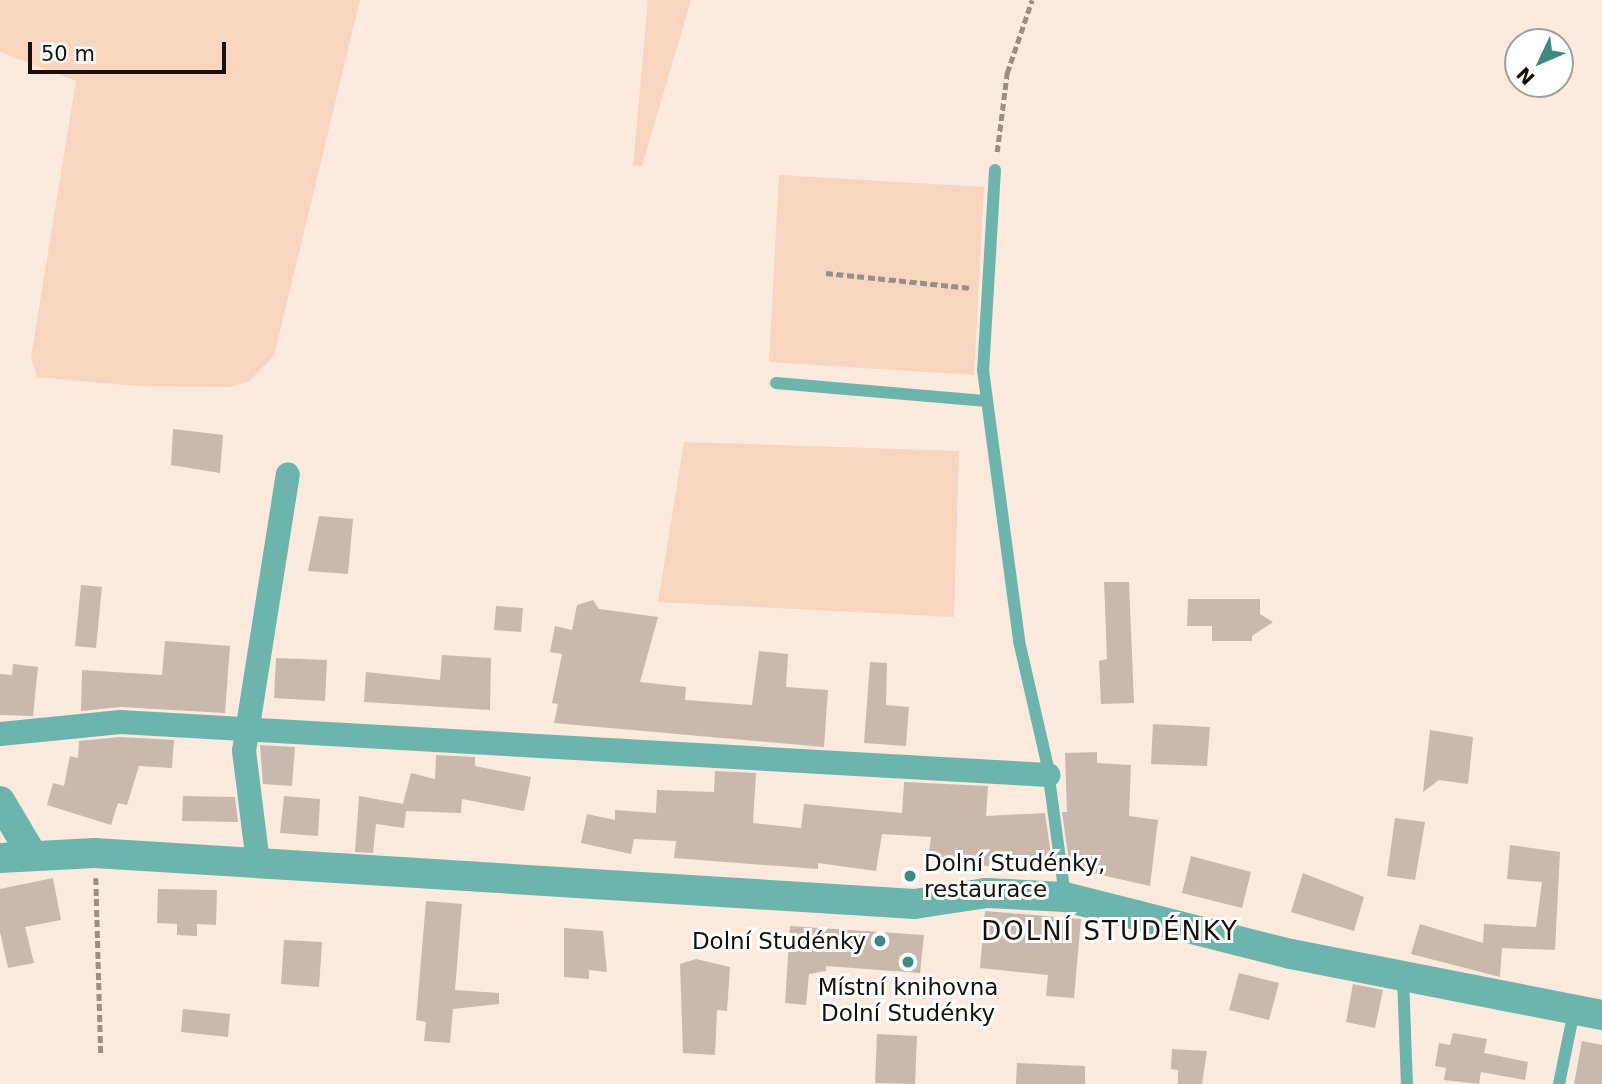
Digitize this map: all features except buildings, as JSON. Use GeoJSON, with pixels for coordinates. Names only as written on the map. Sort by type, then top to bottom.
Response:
{"type":"FeatureCollection","features":[{"type":"Feature","properties":{"kind":"street"},"geometry":{"type":"LineString","coordinates":[[258,863],[246,781],[247,729],[288,474]]}},
{"type":"Feature","properties":{"kind":"street"},"geometry":{"type":"LineString","coordinates":[[0,734],[120,722],[1048,775]]}},
{"type":"Feature","properties":{"kind":"street"},"geometry":{"type":"LineString","coordinates":[[0,801],[31,853]]}},
{"type":"Feature","properties":{"kind":"street"},"geometry":{"type":"LineString","coordinates":[[0,859],[31,853],[95,853],[914,904],[986,893],[1065,897],[1403,976],[1588,1013]]}},
{"type":"Feature","properties":{"kind":"lane"},"geometry":{"type":"LineString","coordinates":[[995,170],[983,370],[1019,641],[1048,775],[1065,897]]}},
{"type":"Feature","properties":{"kind":"lane"},"geometry":{"type":"LineString","coordinates":[[776,383],[987,401]]}},
{"type":"Feature","properties":{"kind":"lane"},"geometry":{"type":"LineString","coordinates":[[1403,976],[1407,1084]]}},
{"type":"Feature","properties":{"kind":"lane"},"geometry":{"type":"LineString","coordinates":[[1559,1084],[1588,1013]]}},
{"type":"Feature","properties":{"kind":"path"},"geometry":{"type":"LineString","coordinates":[[995,170],[1007,73],[1032,0]]}},
{"type":"Feature","properties":{"kind":"path"},"geometry":{"type":"LineString","coordinates":[[826,274],[988,290]]}},
{"type":"Feature","properties":{"kind":"path"},"geometry":{"type":"LineString","coordinates":[[95,853],[101,1055]]}},
{"type":"Feature","properties":{"kind":"shaded area"},"geometry":{"type":"Polygon","coordinates":[[[0,0],[360,0],[274,356],[249,381],[231,387],[137,386],[37,377],[31,357],[76,81],[0,52],[0,0]]]}},
{"type":"Feature","properties":{"kind":"shaded area"},"geometry":{"type":"Polygon","coordinates":[[[648,0],[691,0],[642,166],[633,166],[648,0]]]}},
{"type":"Feature","properties":{"kind":"shaded area"},"geometry":{"type":"Polygon","coordinates":[[[779,175],[984,187],[974,375],[769,362],[779,175]]]}},
{"type":"Feature","properties":{"kind":"shaded area"},"geometry":{"type":"Polygon","coordinates":[[[684,442],[959,451],[954,617],[658,602],[684,442]]]}},
{"type":"Feature","properties":{"kind":"place","name":"Dolní Studénky, restaurace"},"geometry":{"type":"Point","coordinates":[910,876]}},
{"type":"Feature","properties":{"kind":"place","name":"Dolní Studénky"},"geometry":{"type":"Point","coordinates":[880,941]}},
{"type":"Feature","properties":{"kind":"place","name":"Místní knihovna Dolní Studénky"},"geometry":{"type":"Point","coordinates":[908,962]}},
{"type":"Feature","properties":{"kind":"district","name":"DOLNÍ STUDÉNKY"},"geometry":{"type":"Point","coordinates":[1110,932]}}]}
